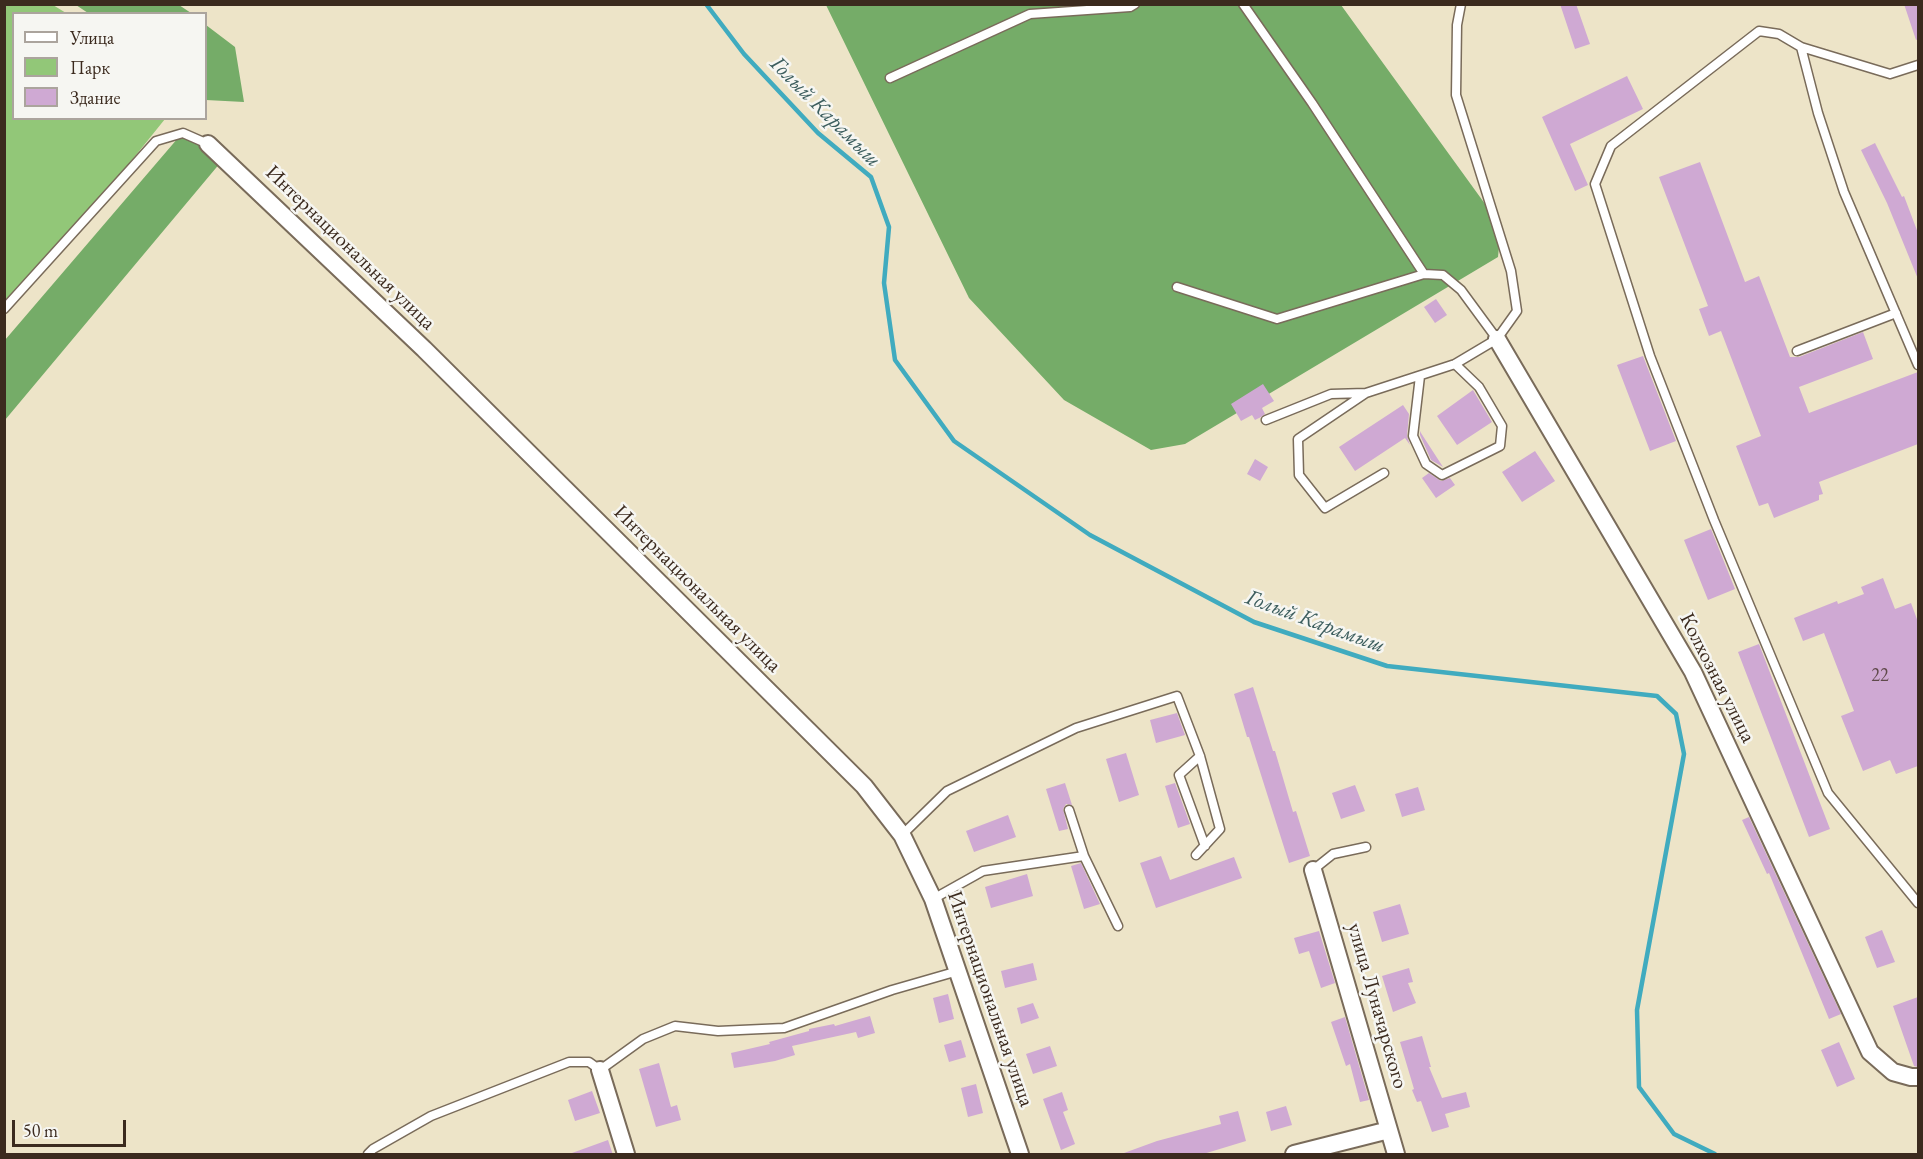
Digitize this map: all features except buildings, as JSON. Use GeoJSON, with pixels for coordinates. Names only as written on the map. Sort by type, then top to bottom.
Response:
{"type":"FeatureCollection","features":[{"type":"Feature","properties":{"kind":"street","name":"Интернациональная улица"},"geometry":{"type":"LineString","coordinates":[[208,144],[424,349],[864,786],[902,835],[933,899],[1020,1155]]}},
{"type":"Feature","properties":{"kind":"street","name":"Колхозная улица"},"geometry":{"type":"LineString","coordinates":[[1497,339],[1693,672],[1870,1052],[1893,1072],[1918,1077]]}},
{"type":"Feature","properties":{"kind":"street","name":"улица Луначарского"},"geometry":{"type":"LineString","coordinates":[[1313,870],[1396,1155]]}},
{"type":"Feature","properties":{"kind":"street"},"geometry":{"type":"LineString","coordinates":[[600,1070],[626,1155]]}},
{"type":"Feature","properties":{"kind":"street"},"geometry":{"type":"LineString","coordinates":[[1294,1155],[1389,1130]]}},
{"type":"Feature","properties":{"kind":"lane"},"geometry":{"type":"LineString","coordinates":[[890,78],[1030,14],[1130,7],[1135,4]]}},
{"type":"Feature","properties":{"kind":"lane"},"geometry":{"type":"LineString","coordinates":[[1243,4],[1312,103],[1424,274]]}},
{"type":"Feature","properties":{"kind":"lane"},"geometry":{"type":"LineString","coordinates":[[1266,420],[1331,394],[1366,393],[1455,364],[1497,339],[1517,311],[1511,271],[1456,95],[1457,24],[1461,4]]}},
{"type":"Feature","properties":{"kind":"lane"},"geometry":{"type":"LineString","coordinates":[[1918,66],[1890,74],[1801,46],[1779,34],[1759,32],[1611,146],[1595,184],[1650,357],[1714,520],[1828,793],[1918,903]]}},
{"type":"Feature","properties":{"kind":"lane"},"geometry":{"type":"LineString","coordinates":[[1801,46],[1818,113],[1844,192],[1918,365]]}},
{"type":"Feature","properties":{"kind":"lane"},"geometry":{"type":"LineString","coordinates":[[4,309],[156,141],[183,133],[208,144]]}},
{"type":"Feature","properties":{"kind":"lane"},"geometry":{"type":"LineString","coordinates":[[1177,287],[1277,319],[1424,274],[1443,275],[1461,290],[1497,339]]}},
{"type":"Feature","properties":{"kind":"lane"},"geometry":{"type":"LineString","coordinates":[[1797,351],[1896,313]]}},
{"type":"Feature","properties":{"kind":"lane"},"geometry":{"type":"LineString","coordinates":[[1420,376],[1413,436],[1426,464],[1442,475],[1500,446],[1503,426],[1479,387],[1455,364]]}},
{"type":"Feature","properties":{"kind":"lane"},"geometry":{"type":"LineString","coordinates":[[1366,393],[1298,439],[1299,475],[1326,508],[1384,473]]}},
{"type":"Feature","properties":{"kind":"lane"},"geometry":{"type":"LineString","coordinates":[[902,835],[947,791],[1076,728],[1177,696],[1200,756],[1220,829],[1196,855]]}},
{"type":"Feature","properties":{"kind":"lane"},"geometry":{"type":"LineString","coordinates":[[1200,756],[1179,775],[1205,846]]}},
{"type":"Feature","properties":{"kind":"lane"},"geometry":{"type":"LineString","coordinates":[[1069,810],[1084,856],[1118,926]]}},
{"type":"Feature","properties":{"kind":"lane"},"geometry":{"type":"LineString","coordinates":[[1313,870],[1333,854],[1366,847]]}},
{"type":"Feature","properties":{"kind":"lane"},"geometry":{"type":"LineString","coordinates":[[933,899],[983,871],[1084,856]]}},
{"type":"Feature","properties":{"kind":"lane"},"geometry":{"type":"LineString","coordinates":[[368,1155],[373,1149],[431,1116],[569,1062],[589,1062],[600,1070],[644,1039],[675,1026],[718,1032],[784,1028],[892,990],[958,971]]}},
{"type":"Feature","properties":{"kind":"green space"},"geometry":{"type":"Polygon","coordinates":[[[5,5],[53,5],[64,12],[12,12],[12,120],[164,120],[5,314],[5,5]]]}},
{"type":"Feature","properties":{"kind":"green space"},"geometry":{"type":"Polygon","coordinates":[[[76,5],[179,5],[190,12],[86,12],[76,5]]]}},
{"type":"Feature","properties":{"kind":"green space"},"geometry":{"type":"Polygon","coordinates":[[[826,5],[1341,5],[1501,226],[1498,257],[1185,444],[1151,450],[1064,400],[969,298],[826,5]]]}},
{"type":"Feature","properties":{"kind":"green space"},"geometry":{"type":"Polygon","coordinates":[[[207,26],[235,47],[244,102],[207,100],[207,26]]]}},
{"type":"Feature","properties":{"kind":"green space"},"geometry":{"type":"Polygon","coordinates":[[[184,131],[226,156],[5,420],[5,340],[184,131]]]}},
{"type":"Feature","properties":{"kind":"waterway","name":"Голый Карамыш"},"geometry":{"type":"LineString","coordinates":[[706,4],[744,54],[818,133],[871,177],[889,227],[884,283],[895,360],[954,441],[1090,535],[1254,622],[1387,666],[1657,696],[1676,714],[1684,754],[1637,1010],[1639,1087],[1674,1134],[1715,1154]]}}]}
